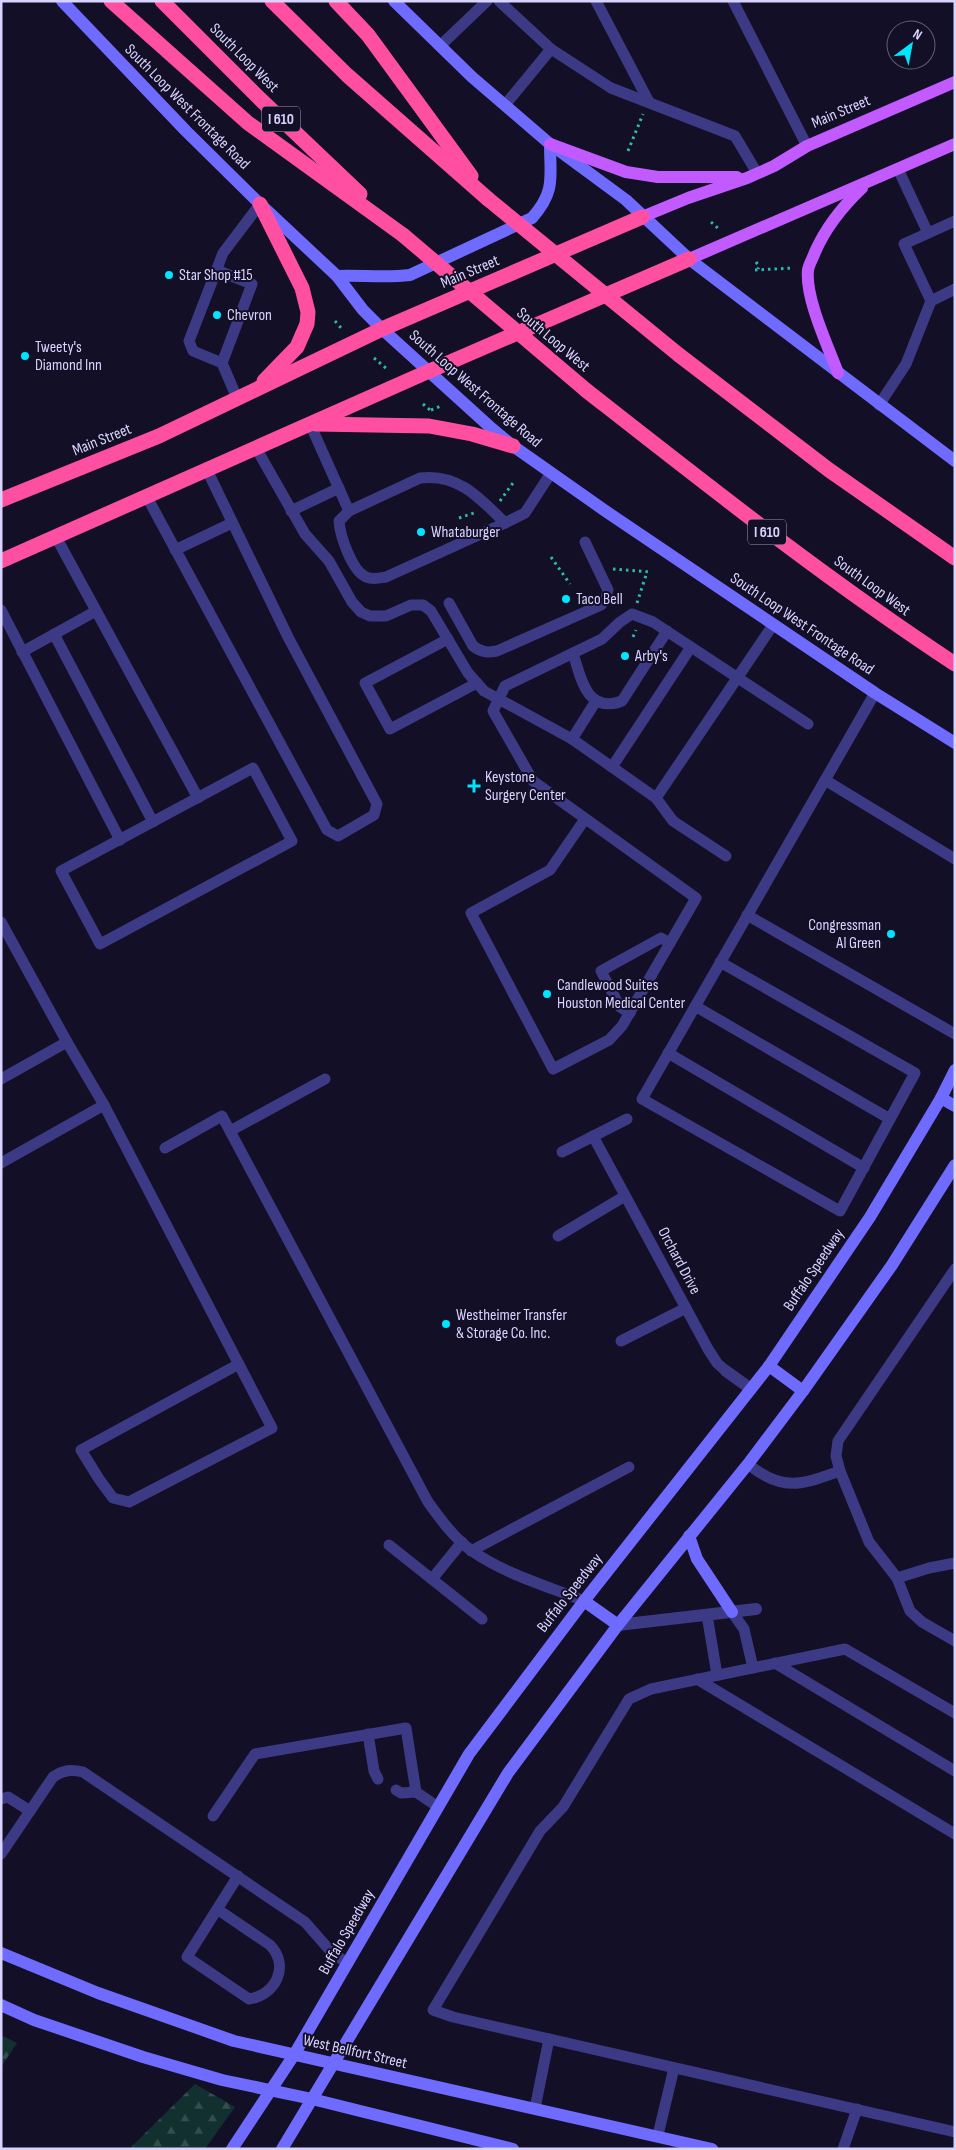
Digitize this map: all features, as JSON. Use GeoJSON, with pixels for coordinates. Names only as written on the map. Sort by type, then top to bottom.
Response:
{"type":"FeatureCollection","features":[{"type":"Feature","properties":{"kind":"highway"},"geometry":{"type":"LineString","coordinates":[[111,1],[248,123],[403,235]]}},
{"type":"Feature","properties":{"kind":"highway","name":"South Loop West"},"geometry":{"type":"LineString","coordinates":[[162,1],[260,99],[403,235],[587,391],[768,533],[909,634],[955,664]]}},
{"type":"Feature","properties":{"kind":"highway"},"geometry":{"type":"LineString","coordinates":[[272,1],[347,75],[488,199],[679,356],[829,470],[955,558]]}},
{"type":"Feature","properties":{"kind":"highway"},"geometry":{"type":"LineString","coordinates":[[336,1],[368,35],[488,199]]}},
{"type":"Feature","properties":{"kind":"highway"},"geometry":{"type":"LineString","coordinates":[[256,389],[297,347],[307,324],[308,312],[302,288],[260,204]]}},
{"type":"Feature","properties":{"kind":"highway","name":"Main Street"},"geometry":{"type":"LineString","coordinates":[[1,500],[159,436],[382,329],[642,217]]}},
{"type":"Feature","properties":{"kind":"highway"},"geometry":{"type":"LineString","coordinates":[[1,561],[427,372],[689,259]]}},
{"type":"Feature","properties":{"kind":"highway"},"geometry":{"type":"LineString","coordinates":[[310,424],[429,426],[472,434],[513,446]]}},
{"type":"Feature","properties":{"kind":"main road","name":"South Loop West Frontage Road"},"geometry":{"type":"LineString","coordinates":[[62,1],[113,56],[260,204],[338,276],[363,310],[382,329],[427,372],[513,446],[875,693],[955,743]]}},
{"type":"Feature","properties":{"kind":"main road"},"geometry":{"type":"LineString","coordinates":[[394,1],[505,105],[550,144],[626,200],[689,259],[955,461]]}},
{"type":"Feature","properties":{"kind":"main road","name":"Main Street"},"geometry":{"type":"LineString","coordinates":[[642,217],[774,166],[807,146],[955,82]]}},
{"type":"Feature","properties":{"kind":"main road"},"geometry":{"type":"LineString","coordinates":[[550,144],[626,172],[658,177],[752,175]]}},
{"type":"Feature","properties":{"kind":"main road"},"geometry":{"type":"LineString","coordinates":[[338,276],[368,275],[391,277],[410,275],[532,218],[545,203],[550,186],[550,144]]}},
{"type":"Feature","properties":{"kind":"main road"},"geometry":{"type":"LineString","coordinates":[[689,259],[955,144]]}},
{"type":"Feature","properties":{"kind":"main road"},"geometry":{"type":"LineString","coordinates":[[838,373],[812,303],[808,286],[808,269],[827,229],[842,207],[868,182]]}},
{"type":"Feature","properties":{"kind":"main road","name":"Buffalo Speedway"},"geometry":{"type":"LineString","coordinates":[[232,2149],[294,2055],[469,1754],[584,1602],[769,1366],[870,1217],[941,1098],[955,1070]]}},
{"type":"Feature","properties":{"kind":"main road"},"geometry":{"type":"LineString","coordinates":[[941,1098],[955,1106]]}},
{"type":"Feature","properties":{"kind":"main road"},"geometry":{"type":"LineString","coordinates":[[282,2149],[508,1773],[618,1625],[748,1464],[803,1391],[892,1265],[955,1164]]}},
{"type":"Feature","properties":{"kind":"main road"},"geometry":{"type":"LineString","coordinates":[[769,1366],[803,1391]]}},
{"type":"Feature","properties":{"kind":"main road"},"geometry":{"type":"LineString","coordinates":[[689,1536],[697,1559],[732,1612]]}},
{"type":"Feature","properties":{"kind":"main road"},"geometry":{"type":"LineString","coordinates":[[584,1602],[618,1625]]}},
{"type":"Feature","properties":{"kind":"main road","name":"West Bellfort Street"},"geometry":{"type":"LineString","coordinates":[[1,1953],[98,1993],[234,2041],[658,2135],[712,2149]]}},
{"type":"Feature","properties":{"kind":"main road"},"geometry":{"type":"LineString","coordinates":[[1,2005],[34,2020],[143,2057],[222,2080],[312,2099],[513,2149]]}},
{"type":"Feature","properties":{"kind":"street","name":"Orchard Drive"},"geometry":{"type":"LineString","coordinates":[[726,1371],[751,1389]]}},
{"type":"Feature","properties":{"kind":"street"},"geometry":{"type":"LineString","coordinates":[[618,1625],[756,1609]]}},
{"type":"Feature","properties":{"kind":"lane"},"geometry":{"type":"LineString","coordinates":[[440,46],[487,1]]}},
{"type":"Feature","properties":{"kind":"lane"},"geometry":{"type":"LineString","coordinates":[[499,1],[551,49],[611,88],[734,136],[752,175]]}},
{"type":"Feature","properties":{"kind":"lane"},"geometry":{"type":"LineString","coordinates":[[596,1],[649,102]]}},
{"type":"Feature","properties":{"kind":"lane"},"geometry":{"type":"LineString","coordinates":[[733,1],[807,146]]}},
{"type":"Feature","properties":{"kind":"lane"},"geometry":{"type":"LineString","coordinates":[[505,105],[551,49]]}},
{"type":"Feature","properties":{"kind":"lane"},"geometry":{"type":"LineString","coordinates":[[898,169],[928,233]]}},
{"type":"Feature","properties":{"kind":"lane"},"geometry":{"type":"LineString","coordinates":[[222,363],[193,351],[189,340],[223,253],[260,204]]}},
{"type":"Feature","properties":{"kind":"lane"},"geometry":{"type":"LineString","coordinates":[[931,301],[904,244],[955,221]]}},
{"type":"Feature","properties":{"kind":"lane"},"geometry":{"type":"LineString","coordinates":[[216,270],[252,284],[222,363],[237,398]]}},
{"type":"Feature","properties":{"kind":"lane"},"geometry":{"type":"LineString","coordinates":[[879,405],[906,364],[931,301],[955,289]]}},
{"type":"Feature","properties":{"kind":"lane"},"geometry":{"type":"LineString","coordinates":[[310,424],[349,511]]}},
{"type":"Feature","properties":{"kind":"lane"},"geometry":{"type":"LineString","coordinates":[[256,448],[304,534],[329,561],[352,602],[361,612],[370,616],[386,616],[411,605],[423,605],[431,611],[468,673],[484,691],[572,739],[656,798],[673,821],[726,856]]}},
{"type":"Feature","properties":{"kind":"lane"},"geometry":{"type":"LineString","coordinates":[[147,497],[327,830],[338,836],[374,814],[377,804],[288,637],[206,470]]}},
{"type":"Feature","properties":{"kind":"lane"},"geometry":{"type":"LineString","coordinates":[[505,523],[474,492],[461,484],[429,476],[420,478],[349,511],[340,521],[340,531],[359,572],[375,579],[386,576],[505,523],[525,513],[551,473]]}},
{"type":"Feature","properties":{"kind":"lane"},"geometry":{"type":"LineString","coordinates":[[291,510],[339,488]]}},
{"type":"Feature","properties":{"kind":"lane"},"geometry":{"type":"LineString","coordinates":[[175,550],[232,523]]}},
{"type":"Feature","properties":{"kind":"lane"},"geometry":{"type":"LineString","coordinates":[[56,537],[198,798]]}},
{"type":"Feature","properties":{"kind":"lane"},"geometry":{"type":"LineString","coordinates":[[449,603],[473,646],[480,651],[488,653],[497,651],[601,605],[606,598],[608,590],[585,542]]}},
{"type":"Feature","properties":{"kind":"lane"},"geometry":{"type":"LineString","coordinates":[[1,610],[120,840]]}},
{"type":"Feature","properties":{"kind":"lane"},"geometry":{"type":"LineString","coordinates":[[22,652],[96,611]]}},
{"type":"Feature","properties":{"kind":"lane"},"geometry":{"type":"LineString","coordinates":[[585,819],[550,870],[471,913],[553,1069],[609,1040],[622,1026],[696,898],[585,819],[533,782],[493,711],[505,686],[602,639],[620,622],[632,614],[643,617],[667,631],[808,724]]}},
{"type":"Feature","properties":{"kind":"lane"},"geometry":{"type":"LineString","coordinates":[[656,798],[774,625]]}},
{"type":"Feature","properties":{"kind":"lane"},"geometry":{"type":"LineString","coordinates":[[573,653],[584,687],[596,701],[613,704],[622,701],[667,631]]}},
{"type":"Feature","properties":{"kind":"lane"},"geometry":{"type":"LineString","coordinates":[[54,634],[153,822]]}},
{"type":"Feature","properties":{"kind":"lane"},"geometry":{"type":"LineString","coordinates":[[448,639],[365,683],[390,729],[477,684]]}},
{"type":"Feature","properties":{"kind":"lane"},"geometry":{"type":"LineString","coordinates":[[612,767],[692,647]]}},
{"type":"Feature","properties":{"kind":"lane"},"geometry":{"type":"LineString","coordinates":[[720,962],[915,1073],[840,1211],[642,1098],[694,1006],[875,693]]}},
{"type":"Feature","properties":{"kind":"lane"},"geometry":{"type":"LineString","coordinates":[[572,739],[596,701]]}},
{"type":"Feature","properties":{"kind":"lane"},"geometry":{"type":"LineString","coordinates":[[253,768],[292,841],[100,944],[61,871],[153,822],[253,768]]}},
{"type":"Feature","properties":{"kind":"lane"},"geometry":{"type":"LineString","coordinates":[[825,780],[955,858]]}},
{"type":"Feature","properties":{"kind":"lane"},"geometry":{"type":"LineString","coordinates":[[747,916],[955,1034]]}},
{"type":"Feature","properties":{"kind":"lane"},"geometry":{"type":"LineString","coordinates":[[1,922],[104,1105],[240,1364],[272,1428],[129,1502],[113,1498],[81,1450],[240,1364]]}},
{"type":"Feature","properties":{"kind":"lane"},"geometry":{"type":"LineString","coordinates":[[630,1013],[620,1006],[601,971],[661,938],[670,943]]}},
{"type":"Feature","properties":{"kind":"lane"},"geometry":{"type":"LineString","coordinates":[[694,1006],[890,1119]]}},
{"type":"Feature","properties":{"kind":"lane"},"geometry":{"type":"LineString","coordinates":[[1,1079],[67,1042]]}},
{"type":"Feature","properties":{"kind":"lane"},"geometry":{"type":"LineString","coordinates":[[668,1053],[864,1168]]}},
{"type":"Feature","properties":{"kind":"lane"},"geometry":{"type":"LineString","coordinates":[[230,1131],[326,1079]]}},
{"type":"Feature","properties":{"kind":"lane"},"geometry":{"type":"LineString","coordinates":[[1,1163],[104,1105]]}},
{"type":"Feature","properties":{"kind":"lane"},"geometry":{"type":"LineString","coordinates":[[164,1148],[222,1116],[428,1502],[447,1528],[471,1551],[501,1568],[584,1602]]}},
{"type":"Feature","properties":{"kind":"lane"},"geometry":{"type":"LineString","coordinates":[[562,1152],[627,1119]]}},
{"type":"Feature","properties":{"kind":"lane","name":"Orchard Drive"},"geometry":{"type":"LineString","coordinates":[[593,1136],[708,1349],[717,1363],[726,1371]]}},
{"type":"Feature","properties":{"kind":"lane"},"geometry":{"type":"LineString","coordinates":[[558,1236],[625,1196]]}},
{"type":"Feature","properties":{"kind":"lane"},"geometry":{"type":"LineString","coordinates":[[955,1269],[838,1441],[836,1456],[840,1472],[869,1542],[897,1578],[910,1611],[922,1622],[955,1641]]}},
{"type":"Feature","properties":{"kind":"lane"},"geometry":{"type":"LineString","coordinates":[[621,1341],[686,1308]]}},
{"type":"Feature","properties":{"kind":"lane"},"geometry":{"type":"LineString","coordinates":[[748,1464],[766,1477],[789,1483],[806,1483],[840,1472]]}},
{"type":"Feature","properties":{"kind":"lane"},"geometry":{"type":"LineString","coordinates":[[471,1551],[630,1467]]}},
{"type":"Feature","properties":{"kind":"lane"},"geometry":{"type":"LineString","coordinates":[[432,1579],[462,1542]]}},
{"type":"Feature","properties":{"kind":"lane"},"geometry":{"type":"LineString","coordinates":[[389,1545],[482,1619]]}},
{"type":"Feature","properties":{"kind":"lane"},"geometry":{"type":"LineString","coordinates":[[897,1578],[929,1568],[955,1563]]}},
{"type":"Feature","properties":{"kind":"lane"},"geometry":{"type":"LineString","coordinates":[[732,1612],[744,1629],[753,1668]]}},
{"type":"Feature","properties":{"kind":"lane"},"geometry":{"type":"LineString","coordinates":[[707,1615],[717,1675]]}},
{"type":"Feature","properties":{"kind":"lane"},"geometry":{"type":"LineString","coordinates":[[955,1713],[845,1649],[651,1689],[629,1699],[562,1807],[540,1831],[433,2010],[453,2017],[955,2132]]}},
{"type":"Feature","properties":{"kind":"lane"},"geometry":{"type":"LineString","coordinates":[[775,1663],[955,1771]]}},
{"type":"Feature","properties":{"kind":"lane"},"geometry":{"type":"LineString","coordinates":[[697,1679],[955,1834]]}},
{"type":"Feature","properties":{"kind":"lane"},"geometry":{"type":"LineString","coordinates":[[213,1816],[254,1754],[406,1728],[416,1792]]}},
{"type":"Feature","properties":{"kind":"lane"},"geometry":{"type":"LineString","coordinates":[[368,1734],[374,1771],[378,1779]]}},
{"type":"Feature","properties":{"kind":"lane"},"geometry":{"type":"LineString","coordinates":[[1,1854],[53,1776],[72,1769],[83,1772],[304,1922],[333,1954],[348,1963]]}},
{"type":"Feature","properties":{"kind":"lane"},"geometry":{"type":"LineString","coordinates":[[396,1790],[401,1794],[416,1792],[438,1807]]}},
{"type":"Feature","properties":{"kind":"lane"},"geometry":{"type":"LineString","coordinates":[[1,1798],[8,1797],[30,1811]]}},
{"type":"Feature","properties":{"kind":"lane"},"geometry":{"type":"LineString","coordinates":[[217,1910],[270,1945],[277,1953],[280,1962],[279,1972],[268,1993],[259,1998],[249,1999],[187,1957],[238,1876]]}},
{"type":"Feature","properties":{"kind":"lane"},"geometry":{"type":"LineString","coordinates":[[535,2108],[549,2039]]}},
{"type":"Feature","properties":{"kind":"lane"},"geometry":{"type":"LineString","coordinates":[[658,2135],[674,2068]]}},
{"type":"Feature","properties":{"kind":"lane"},"geometry":{"type":"LineString","coordinates":[[843,2149],[856,2110]]}},
{"type":"Feature","properties":{"kind":"path"},"geometry":{"type":"LineString","coordinates":[[628,151],[638,123],[649,102]]}},
{"type":"Feature","properties":{"kind":"path"},"geometry":{"type":"LineString","coordinates":[[711,222],[723,233]]}},
{"type":"Feature","properties":{"kind":"path"},"geometry":{"type":"LineString","coordinates":[[756,262],[759,266],[757,269],[798,268]]}},
{"type":"Feature","properties":{"kind":"path"},"geometry":{"type":"LineString","coordinates":[[335,321],[342,329]]}},
{"type":"Feature","properties":{"kind":"path"},"geometry":{"type":"LineString","coordinates":[[374,358],[387,369]]}},
{"type":"Feature","properties":{"kind":"path"},"geometry":{"type":"LineString","coordinates":[[430,410],[440,406]]}},
{"type":"Feature","properties":{"kind":"path"},"geometry":{"type":"LineString","coordinates":[[551,557],[570,584]]}},
{"type":"Feature","properties":{"kind":"path"},"geometry":{"type":"LineString","coordinates":[[597,568],[650,572]]}},
{"type":"Feature","properties":{"kind":"green space"},"geometry":{"type":"Polygon","coordinates":[[[1,2035],[17,2043],[1,2067],[1,2035]]]}},
{"type":"Feature","properties":{"kind":"green space"},"geometry":{"type":"Polygon","coordinates":[[[195,2084],[235,2107],[205,2149],[129,2149],[195,2084]]]}},
{"type":"Feature","properties":{"kind":"place","name":"Star Shop #15"},"geometry":{"type":"Point","coordinates":[169,275]}},
{"type":"Feature","properties":{"kind":"place","name":"Chevron"},"geometry":{"type":"Point","coordinates":[217,315]}},
{"type":"Feature","properties":{"kind":"place","name":"Tweety's Diamond Inn"},"geometry":{"type":"Point","coordinates":[25,356]}},
{"type":"Feature","properties":{"kind":"place","name":"Whataburger"},"geometry":{"type":"Point","coordinates":[421,532]}},
{"type":"Feature","properties":{"kind":"place","name":"Taco Bell"},"geometry":{"type":"Point","coordinates":[566,599]}},
{"type":"Feature","properties":{"kind":"place","name":"Arby's"},"geometry":{"type":"Point","coordinates":[625,656]}},
{"type":"Feature","properties":{"kind":"place","name":"Keystone Surgery Center"},"geometry":{"type":"Point","coordinates":[474,786]}},
{"type":"Feature","properties":{"kind":"place","name":"Congressman Al Green"},"geometry":{"type":"Point","coordinates":[891,934]}},
{"type":"Feature","properties":{"kind":"place","name":"Candlewood Suites Houston Medical Center"},"geometry":{"type":"Point","coordinates":[547,994]}},
{"type":"Feature","properties":{"kind":"place","name":"Westheimer Transfer & Storage Co. Inc."},"geometry":{"type":"Point","coordinates":[446,1324]}}]}
